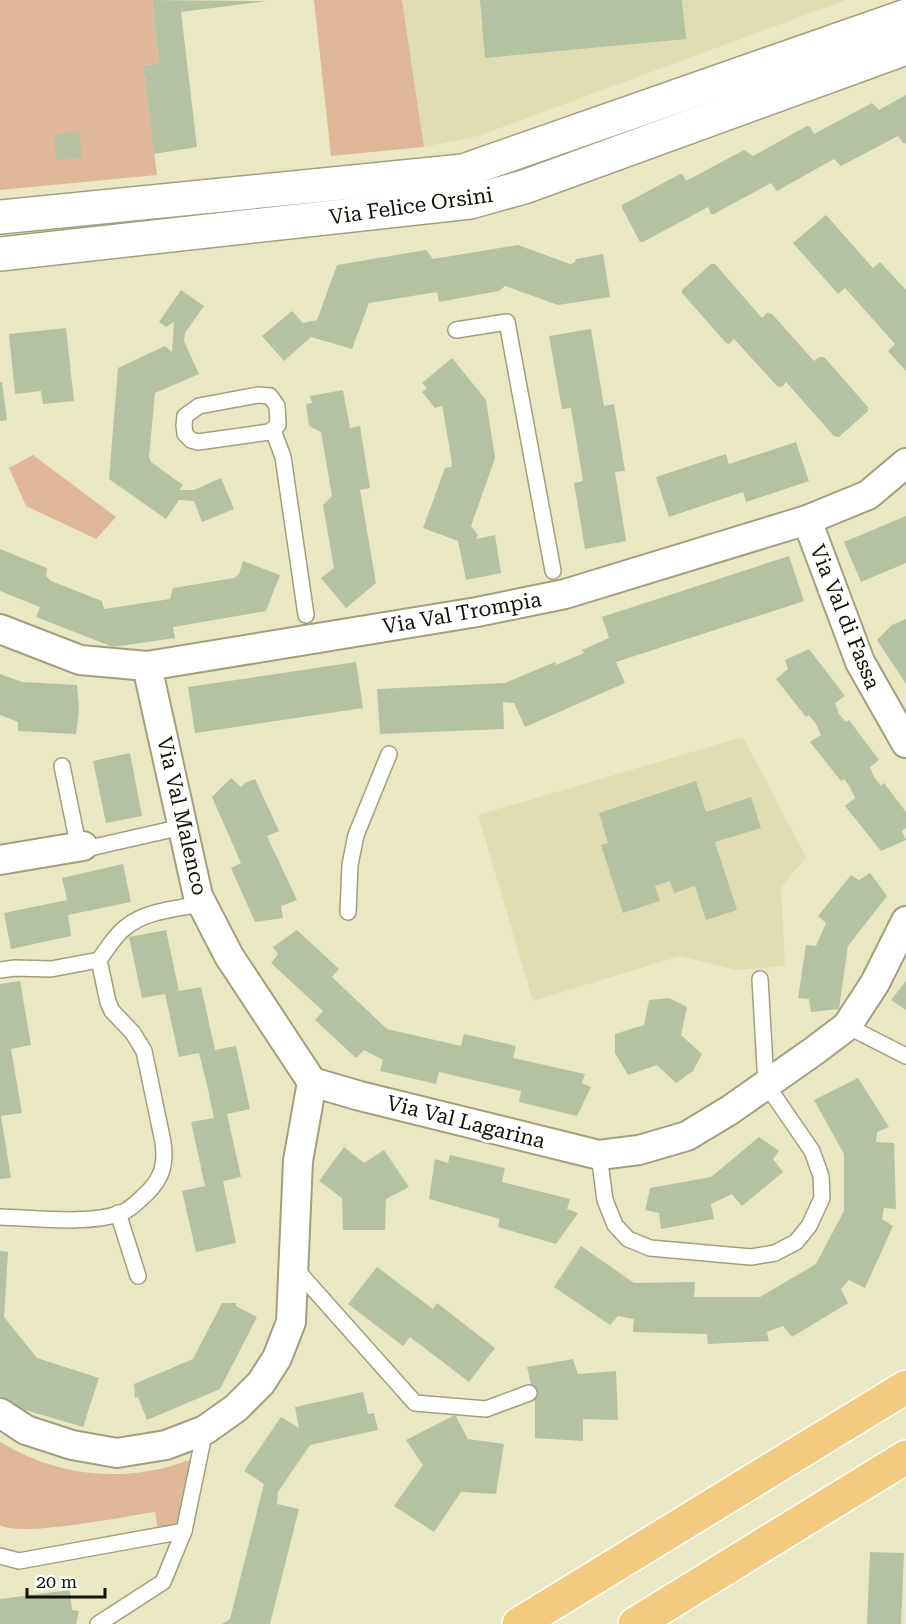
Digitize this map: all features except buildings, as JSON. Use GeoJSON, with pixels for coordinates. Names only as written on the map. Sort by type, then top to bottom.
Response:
{"type":"FeatureCollection","features":[{"type":"Feature","properties":{"kind":"highway"},"geometry":{"type":"LineString","coordinates":[[519,1624],[906,1387]]}},
{"type":"Feature","properties":{"kind":"highway"},"geometry":{"type":"LineString","coordinates":[[635,1624],[906,1457]]}},
{"type":"Feature","properties":{"kind":"street","name":"Via Felice Orsini"},"geometry":{"type":"LineString","coordinates":[[0,217],[462,171],[906,16]]}},
{"type":"Feature","properties":{"kind":"street","name":"Via Felice Orsini"},"geometry":{"type":"LineString","coordinates":[[0,254],[470,202],[524,187],[906,48]]}},
{"type":"Feature","properties":{"kind":"street","name":"Via Val Trompia"},"geometry":{"type":"LineString","coordinates":[[0,629],[80,660],[147,666],[406,624],[565,594],[807,520],[868,495],[906,463]]}},
{"type":"Feature","properties":{"kind":"street","name":"Via Val di Fassa"},"geometry":{"type":"LineString","coordinates":[[807,520],[860,662],[906,742]]}},
{"type":"Feature","properties":{"kind":"street","name":"Via Val Malenco"},"geometry":{"type":"LineString","coordinates":[[147,666],[198,896],[229,956],[312,1082]]}},
{"type":"Feature","properties":{"kind":"street"},"geometry":{"type":"LineString","coordinates":[[0,860],[83,846]]}},
{"type":"Feature","properties":{"kind":"street","name":"Via Val Lagarina"},"geometry":{"type":"LineString","coordinates":[[312,1082],[599,1155],[639,1150],[687,1136],[730,1110],[814,1052],[847,1026],[874,983],[906,921]]}},
{"type":"Feature","properties":{"kind":"street"},"geometry":{"type":"LineString","coordinates":[[0,1413],[26,1431],[72,1445],[117,1453],[166,1445],[205,1430],[236,1408],[261,1383],[277,1358],[291,1322],[298,1161],[312,1082]]}},
{"type":"Feature","properties":{"kind":"lane"},"geometry":{"type":"LineString","coordinates":[[456,330],[507,322],[553,571]]}},
{"type":"Feature","properties":{"kind":"lane"},"geometry":{"type":"LineString","coordinates":[[264,395],[270,396],[277,406],[278,425],[273,430],[216,441],[198,442],[191,440],[185,434],[184,425],[185,416],[199,406],[264,395]]}},
{"type":"Feature","properties":{"kind":"lane"},"geometry":{"type":"LineString","coordinates":[[273,430],[283,457],[306,615]]}},
{"type":"Feature","properties":{"kind":"lane"},"geometry":{"type":"LineString","coordinates":[[348,912],[350,865],[356,835],[389,754]]}},
{"type":"Feature","properties":{"kind":"lane"},"geometry":{"type":"LineString","coordinates":[[62,766],[77,838],[83,846],[94,847],[182,827]]}},
{"type":"Feature","properties":{"kind":"lane"},"geometry":{"type":"LineString","coordinates":[[0,970],[51,969],[99,960],[124,928],[134,921],[153,914],[202,904]]}},
{"type":"Feature","properties":{"kind":"lane"},"geometry":{"type":"LineString","coordinates":[[0,1217],[93,1219],[118,1213],[134,1205],[156,1184],[161,1174],[164,1155],[144,1051],[133,1033],[112,1011],[99,960]]}},
{"type":"Feature","properties":{"kind":"lane"},"geometry":{"type":"LineString","coordinates":[[599,1155],[605,1200],[615,1225],[628,1239],[650,1248],[751,1257],[775,1253],[796,1242],[809,1226],[822,1198],[821,1176],[812,1151],[766,1084],[760,979]]}},
{"type":"Feature","properties":{"kind":"lane"},"geometry":{"type":"LineString","coordinates":[[847,1026],[906,1056]]}},
{"type":"Feature","properties":{"kind":"lane"},"geometry":{"type":"LineString","coordinates":[[118,1213],[138,1276]]}},
{"type":"Feature","properties":{"kind":"lane"},"geometry":{"type":"LineString","coordinates":[[294,1267],[416,1403],[486,1409],[529,1394]]}},
{"type":"Feature","properties":{"kind":"lane"},"geometry":{"type":"LineString","coordinates":[[98,1624],[164,1582],[184,1531],[205,1430]]}},
{"type":"Feature","properties":{"kind":"lane"},"geometry":{"type":"LineString","coordinates":[[0,1556],[19,1561],[184,1531]]}},
{"type":"Feature","properties":{"kind":"shaded area"},"geometry":{"type":"Polygon","coordinates":[[[0,0],[152,0],[159,63],[143,66],[157,175],[0,190],[0,0]]]}},
{"type":"Feature","properties":{"kind":"shaded area"},"geometry":{"type":"Polygon","coordinates":[[[314,0],[402,0],[424,147],[331,156],[314,0]]]}},
{"type":"Feature","properties":{"kind":"shaded area"},"geometry":{"type":"Polygon","coordinates":[[[402,0],[846,0],[478,136],[424,147],[402,0]]]}},
{"type":"Feature","properties":{"kind":"shaded area"},"geometry":{"type":"Polygon","coordinates":[[[33,455],[116,517],[96,539],[26,506],[9,468],[33,455]]]}},
{"type":"Feature","properties":{"kind":"shaded area"},"geometry":{"type":"Polygon","coordinates":[[[743,737],[806,857],[781,888],[785,966],[735,970],[680,956],[533,1001],[478,815],[743,737]]]}},
{"type":"Feature","properties":{"kind":"shaded area"},"geometry":{"type":"Polygon","coordinates":[[[0,1442],[45,1463],[93,1473],[141,1472],[165,1468],[189,1460],[192,1468],[180,1516],[176,1524],[158,1530],[155,1512],[50,1528],[11,1528],[0,1525],[0,1442]]]}}]}
